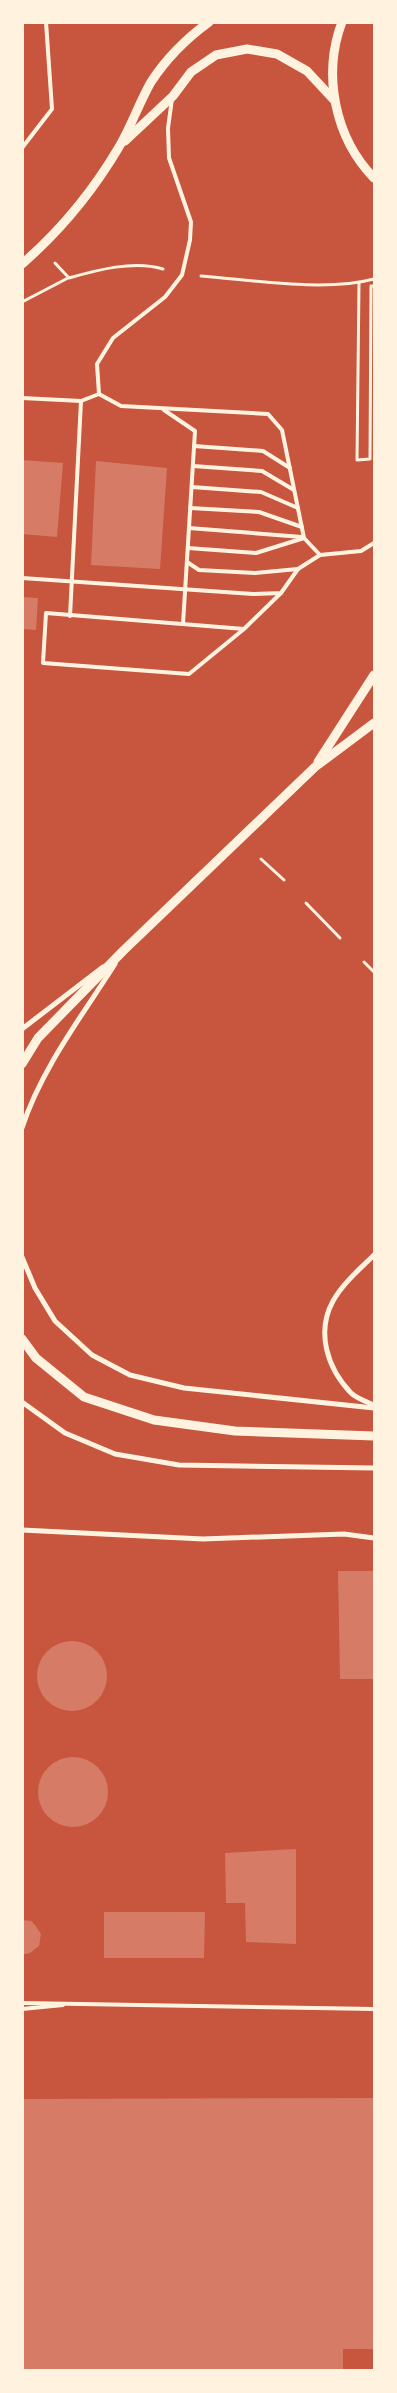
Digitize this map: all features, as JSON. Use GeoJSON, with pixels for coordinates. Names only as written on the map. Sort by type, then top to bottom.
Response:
{"type":"FeatureCollection","features":[{"type":"Feature","properties":{"kind":"street"},"geometry":{"type":"LineString","coordinates":[[22,264],[41,248],[85,199],[120,147],[151,82],[170,58],[209,22]]}},
{"type":"Feature","properties":{"kind":"street"},"geometry":{"type":"LineString","coordinates":[[342,22],[332,62],[334,100],[344,135],[364,167],[374,178]]}},
{"type":"Feature","properties":{"kind":"street"},"geometry":{"type":"LineString","coordinates":[[120,147],[173,96],[191,72],[216,55],[247,49],[277,54],[307,71],[334,100]]}},
{"type":"Feature","properties":{"kind":"street"},"geometry":{"type":"LineString","coordinates":[[315,767],[374,675]]}},
{"type":"Feature","properties":{"kind":"street"},"geometry":{"type":"LineString","coordinates":[[22,1064],[38,1038],[123,951],[315,767],[374,722]]}},
{"type":"Feature","properties":{"kind":"street"},"geometry":{"type":"LineString","coordinates":[[22,1029],[123,951]]}},
{"type":"Feature","properties":{"kind":"street"},"geometry":{"type":"LineString","coordinates":[[22,1128],[27,1114],[55,1059],[123,951]]}},
{"type":"Feature","properties":{"kind":"street"},"geometry":{"type":"LineString","coordinates":[[374,1254],[344,1286],[333,1301],[326,1321],[324,1341],[328,1359],[352,1394],[374,1407]]}},
{"type":"Feature","properties":{"kind":"street"},"geometry":{"type":"LineString","coordinates":[[22,1257],[35,1288],[55,1321],[92,1355],[130,1376],[184,1388],[374,1407]]}},
{"type":"Feature","properties":{"kind":"street"},"geometry":{"type":"LineString","coordinates":[[22,1339],[36,1358],[84,1396],[154,1420],[235,1431],[374,1436]]}},
{"type":"Feature","properties":{"kind":"street"},"geometry":{"type":"LineString","coordinates":[[22,1402],[65,1433],[116,1454],[178,1465],[374,1468]]}},
{"type":"Feature","properties":{"kind":"street"},"geometry":{"type":"LineString","coordinates":[[22,1530],[203,1539],[344,1534],[374,1538]]}},
{"type":"Feature","properties":{"kind":"lane"},"geometry":{"type":"LineString","coordinates":[[22,148],[52,109],[46,22]]}},
{"type":"Feature","properties":{"kind":"lane"},"geometry":{"type":"LineString","coordinates":[[99,394],[97,364],[113,338],[165,297],[182,275],[190,240],[191,222],[169,158],[168,128],[173,96]]}},
{"type":"Feature","properties":{"kind":"lane"},"geometry":{"type":"LineString","coordinates":[[22,398],[81,401],[99,394],[121,406],[268,414],[282,430],[304,538],[320,555]]}},
{"type":"Feature","properties":{"kind":"lane"},"geometry":{"type":"LineString","coordinates":[[70,616],[81,401]]}},
{"type":"Feature","properties":{"kind":"lane"},"geometry":{"type":"LineString","coordinates":[[162,409],[196,431],[183,624]]}},
{"type":"Feature","properties":{"kind":"lane"},"geometry":{"type":"LineString","coordinates":[[194,446],[263,451],[290,468]]}},
{"type":"Feature","properties":{"kind":"lane"},"geometry":{"type":"LineString","coordinates":[[193,466],[262,471],[294,490]]}},
{"type":"Feature","properties":{"kind":"lane"},"geometry":{"type":"LineString","coordinates":[[192,487],[261,492],[298,508]]}},
{"type":"Feature","properties":{"kind":"lane"},"geometry":{"type":"LineString","coordinates":[[190,508],[259,512],[302,527]]}},
{"type":"Feature","properties":{"kind":"lane"},"geometry":{"type":"LineString","coordinates":[[189,528],[304,538]]}},
{"type":"Feature","properties":{"kind":"lane"},"geometry":{"type":"LineString","coordinates":[[188,548],[256,553],[304,538]]}},
{"type":"Feature","properties":{"kind":"lane"},"geometry":{"type":"LineString","coordinates":[[244,629],[46,614],[43,663],[189,674],[244,629],[281,593],[298,569],[320,555],[361,551],[374,543]]}},
{"type":"Feature","properties":{"kind":"lane"},"geometry":{"type":"LineString","coordinates":[[187,562],[199,570],[255,573],[298,569]]}},
{"type":"Feature","properties":{"kind":"lane"},"geometry":{"type":"LineString","coordinates":[[22,578],[253,594],[281,593]]}},
{"type":"Feature","properties":{"kind":"lane"},"geometry":{"type":"LineString","coordinates":[[22,2009],[88,2002]]}},
{"type":"Feature","properties":{"kind":"lane"},"geometry":{"type":"LineString","coordinates":[[22,2003],[88,2002],[374,2009]]}},
{"type":"Feature","properties":{"kind":"path"},"geometry":{"type":"LineString","coordinates":[[22,302],[68,278]]}},
{"type":"Feature","properties":{"kind":"path"},"geometry":{"type":"LineString","coordinates":[[359,283],[357,460],[370,459],[371,286],[374,286]]}},
{"type":"Feature","properties":{"kind":"path"},"geometry":{"type":"LineString","coordinates":[[261,859],[284,880]]}},
{"type":"Feature","properties":{"kind":"path"},"geometry":{"type":"LineString","coordinates":[[306,903],[340,938]]}},
{"type":"Feature","properties":{"kind":"path"},"geometry":{"type":"LineString","coordinates":[[364,962],[374,972]]}},
{"type":"Feature","properties":{"kind":"building"},"geometry":{"type":"Polygon","coordinates":[[[22,460],[63,463],[57,537],[22,534],[22,460]]]}},
{"type":"Feature","properties":{"kind":"building"},"geometry":{"type":"Polygon","coordinates":[[[96,461],[167,468],[160,569],[91,565],[96,461]]]}},
{"type":"Feature","properties":{"kind":"building"},"geometry":{"type":"Polygon","coordinates":[[[22,597],[38,598],[36,630],[22,629],[22,597]]]}},
{"type":"Feature","properties":{"kind":"building"},"geometry":{"type":"Polygon","coordinates":[[[338,1571],[374,1571],[374,1679],[340,1679],[338,1571]]]}},
{"type":"Feature","properties":{"kind":"building"},"geometry":{"type":"Polygon","coordinates":[[[72,1641],[85,1644],[97,1651],[104,1663],[107,1676],[104,1689],[97,1701],[85,1708],[72,1711],[59,1708],[47,1701],[40,1689],[37,1676],[40,1663],[47,1651],[59,1644],[72,1641]]]}},
{"type":"Feature","properties":{"kind":"building"},"geometry":{"type":"Polygon","coordinates":[[[73,1757],[92,1763],[102,1773],[108,1792],[102,1811],[92,1821],[73,1827],[54,1821],[44,1811],[38,1792],[44,1773],[54,1763],[73,1757]]]}},
{"type":"Feature","properties":{"kind":"building"},"geometry":{"type":"Polygon","coordinates":[[[296,1849],[296,1944],[246,1942],[245,1903],[226,1903],[225,1853],[296,1849]]]}},
{"type":"Feature","properties":{"kind":"building"},"geometry":{"type":"Polygon","coordinates":[[[104,1912],[205,1912],[204,1958],[104,1958],[104,1912]]]}},
{"type":"Feature","properties":{"kind":"building"},"geometry":{"type":"Polygon","coordinates":[[[22,1920],[31,1921],[41,1934],[39,1946],[30,1953],[25,1954],[22,1954],[22,1920]]]}},
{"type":"Feature","properties":{"kind":"building"},"geometry":{"type":"Polygon","coordinates":[[[374,2098],[374,2349],[343,2349],[343,2370],[22,2370],[22,2099],[374,2098]]]}}]}
